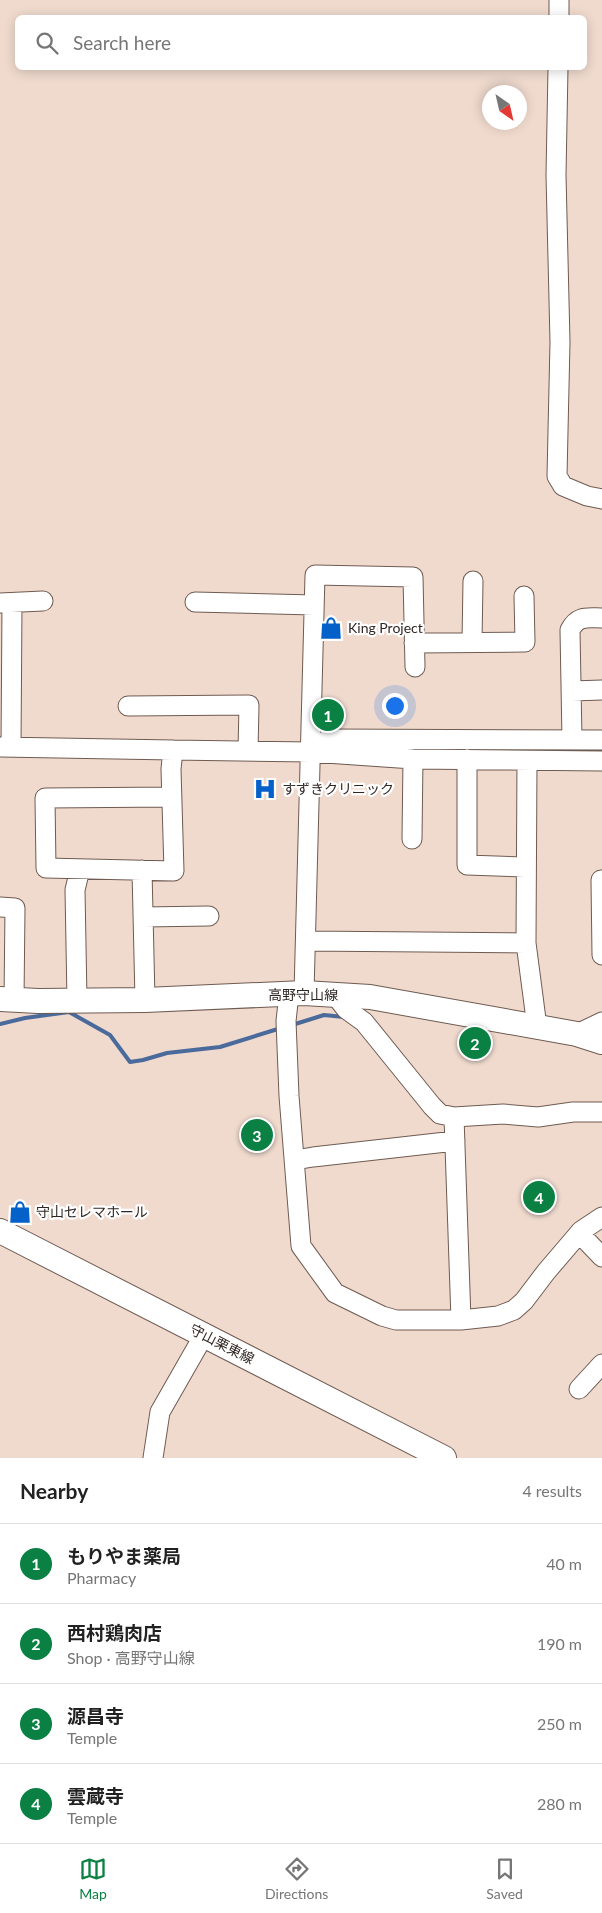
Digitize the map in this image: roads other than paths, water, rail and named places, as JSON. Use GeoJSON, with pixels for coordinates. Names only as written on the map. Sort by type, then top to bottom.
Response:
{"type":"FeatureCollection","features":[{"type":"Feature","properties":{"kind":"main road","name":"高野守山線"},"geometry":{"type":"LineString","coordinates":[[7,999],[145,1000],[297,993],[370,997],[577,1034],[602,1042]]}},
{"type":"Feature","properties":{"kind":"main road","name":"守山栗東線"},"geometry":{"type":"LineString","coordinates":[[0,1231],[444,1458]]}},
{"type":"Feature","properties":{"kind":"street"},"geometry":{"type":"LineString","coordinates":[[559,0],[559,15]]}},
{"type":"Feature","properties":{"kind":"street"},"geometry":{"type":"LineString","coordinates":[[558,70],[556,174],[560,342],[557,476],[563,486],[587,496],[602,499]]}},
{"type":"Feature","properties":{"kind":"street"},"geometry":{"type":"LineString","coordinates":[[414,667],[413,577],[315,574],[306,941],[297,993],[286,1021],[300,1246],[335,1292],[382,1316],[396,1320],[461,1320],[498,1316],[514,1310],[524,1301],[579,1233],[602,1217]]}},
{"type":"Feature","properties":{"kind":"street"},"geometry":{"type":"LineString","coordinates":[[472,642],[473,581]]}},
{"type":"Feature","properties":{"kind":"street"},"geometry":{"type":"LineString","coordinates":[[414,643],[525,642],[524,596]]}},
{"type":"Feature","properties":{"kind":"street"},"geometry":{"type":"LineString","coordinates":[[42,601],[6,603],[6,747],[311,752],[413,759],[602,761]]}},
{"type":"Feature","properties":{"kind":"street"},"geometry":{"type":"LineString","coordinates":[[195,602],[314,605]]}},
{"type":"Feature","properties":{"kind":"street"},"geometry":{"type":"LineString","coordinates":[[572,740],[570,630],[574,621],[581,618],[602,618]]}},
{"type":"Feature","properties":{"kind":"street"},"geometry":{"type":"LineString","coordinates":[[572,691],[602,690]]}},
{"type":"Feature","properties":{"kind":"street"},"geometry":{"type":"LineString","coordinates":[[128,706],[249,705],[248,751]]}},
{"type":"Feature","properties":{"kind":"street"},"geometry":{"type":"LineString","coordinates":[[311,752],[328,739],[602,740]]}},
{"type":"Feature","properties":{"kind":"street"},"geometry":{"type":"LineString","coordinates":[[537,1027],[526,943],[526,867],[532,760],[538,740]]}},
{"type":"Feature","properties":{"kind":"street"},"geometry":{"type":"LineString","coordinates":[[172,797],[46,798],[46,868],[174,871],[173,750]]}},
{"type":"Feature","properties":{"kind":"street"},"geometry":{"type":"LineString","coordinates":[[412,839],[413,759]]}},
{"type":"Feature","properties":{"kind":"street"},"geometry":{"type":"LineString","coordinates":[[468,759],[467,865],[526,867]]}},
{"type":"Feature","properties":{"kind":"street"},"geometry":{"type":"LineString","coordinates":[[77,1000],[75,890],[80,869]]}},
{"type":"Feature","properties":{"kind":"street"},"geometry":{"type":"LineString","coordinates":[[142,870],[145,1000]]}},
{"type":"Feature","properties":{"kind":"street"},"geometry":{"type":"LineString","coordinates":[[601,880],[602,955]]}},
{"type":"Feature","properties":{"kind":"street"},"geometry":{"type":"LineString","coordinates":[[0,907],[15,908],[7,999]]}},
{"type":"Feature","properties":{"kind":"street"},"geometry":{"type":"LineString","coordinates":[[143,917],[209,916]]}},
{"type":"Feature","properties":{"kind":"street"},"geometry":{"type":"LineString","coordinates":[[306,941],[526,943]]}},
{"type":"Feature","properties":{"kind":"street"},"geometry":{"type":"LineString","coordinates":[[335,995],[346,1009],[364,1022],[432,1106],[455,1126],[461,1320]]}},
{"type":"Feature","properties":{"kind":"street"},"geometry":{"type":"LineString","coordinates":[[577,1034],[602,1022]]}},
{"type":"Feature","properties":{"kind":"street"},"geometry":{"type":"LineString","coordinates":[[295,1160],[503,1114],[538,1117],[573,1112],[602,1112]]}},
{"type":"Feature","properties":{"kind":"street"},"geometry":{"type":"LineString","coordinates":[[579,1233],[602,1257]]}},
{"type":"Feature","properties":{"kind":"street"},"geometry":{"type":"LineString","coordinates":[[152,1458],[160,1412],[204,1335]]}},
{"type":"Feature","properties":{"kind":"street"},"geometry":{"type":"LineString","coordinates":[[579,1389],[602,1364]]}},
{"type":"Feature","properties":{"kind":"waterway"},"geometry":{"type":"LineString","coordinates":[[0,1024],[25,1018],[69,1012],[110,1035],[130,1062],[167,1053],[220,1047],[281,1028]]}},
{"type":"Feature","properties":{"kind":"waterway"},"geometry":{"type":"LineString","coordinates":[[292,1025],[324,1015],[344,1017]]}},
{"type":"Feature","properties":{"kind":"place","name":"King Project"},"geometry":{"type":"Point","coordinates":[331,628]}},
{"type":"Feature","properties":{"kind":"place","name":"もりやま薬局"},"geometry":{"type":"Point","coordinates":[328,715]}},
{"type":"Feature","properties":{"kind":"place","name":"すずきクリニック"},"geometry":{"type":"Point","coordinates":[265,789]}},
{"type":"Feature","properties":{"kind":"place","name":"西村鶏肉店"},"geometry":{"type":"Point","coordinates":[475,1043]}},
{"type":"Feature","properties":{"kind":"place","name":"源昌寺"},"geometry":{"type":"Point","coordinates":[257,1135]}},
{"type":"Feature","properties":{"kind":"place","name":"雲蔵寺"},"geometry":{"type":"Point","coordinates":[539,1197]}},
{"type":"Feature","properties":{"kind":"place","name":"守山セレマホール"},"geometry":{"type":"Point","coordinates":[20,1212]}}]}
